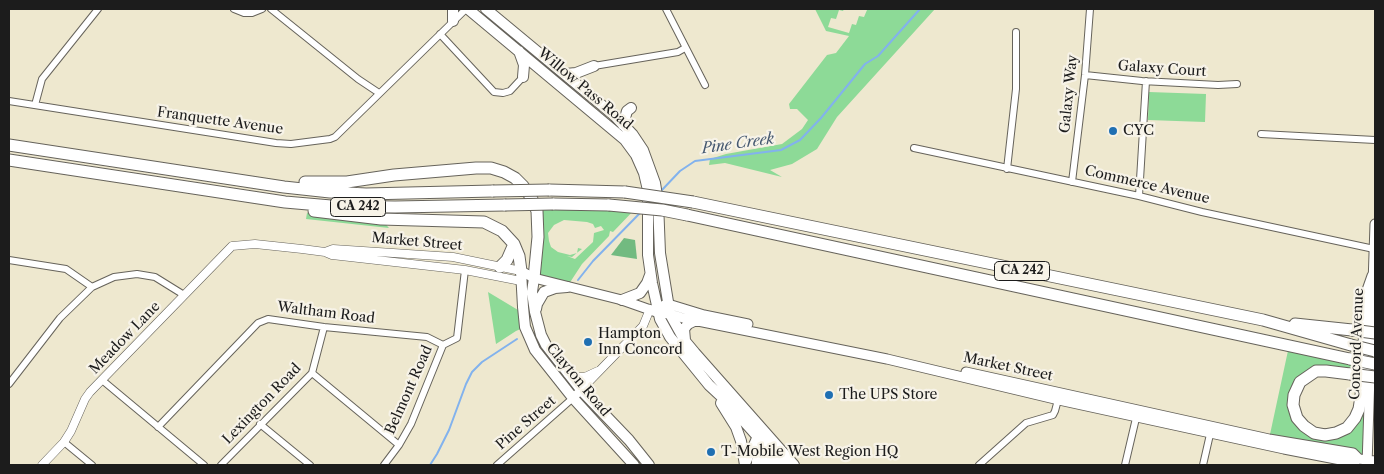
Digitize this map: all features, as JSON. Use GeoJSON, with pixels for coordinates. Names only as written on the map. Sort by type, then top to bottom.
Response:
{"type":"FeatureCollection","features":[{"type":"Feature","properties":{"kind":"highway","name":"CA 242"},"geometry":{"type":"LineString","coordinates":[[9,145],[284,187],[330,192],[366,194],[549,190],[625,192],[693,202],[1263,320],[1375,351]]}},
{"type":"Feature","properties":{"kind":"highway","name":"CA 242"},"geometry":{"type":"LineString","coordinates":[[9,160],[285,202],[331,206],[609,204],[662,210],[1375,364]]}},
{"type":"Feature","properties":{"kind":"highway"},"geometry":{"type":"LineString","coordinates":[[213,176],[328,183],[476,168],[498,170],[515,178],[524,186],[531,197],[536,211],[538,237],[534,278]]}},
{"type":"Feature","properties":{"kind":"highway"},"geometry":{"type":"LineString","coordinates":[[212,190],[321,213],[381,219],[484,222],[502,231],[514,244],[519,256],[521,276]]}},
{"type":"Feature","properties":{"kind":"highway"},"geometry":{"type":"LineString","coordinates":[[500,267],[508,260],[514,244]]}},
{"type":"Feature","properties":{"kind":"highway"},"geometry":{"type":"LineString","coordinates":[[1373,276],[1367,293],[1361,396],[1356,418],[1347,428],[1325,435],[1314,433],[1297,418],[1293,405],[1294,395],[1300,382],[1316,372],[1326,371],[1350,374],[1375,377]]}},
{"type":"Feature","properties":{"kind":"highway"},"geometry":{"type":"LineString","coordinates":[[1263,320],[1375,333]]}},
{"type":"Feature","properties":{"kind":"main road"},"geometry":{"type":"LineString","coordinates":[[453,9],[453,21]]}},
{"type":"Feature","properties":{"kind":"main road","name":"Willow Pass Road"},"geometry":{"type":"LineString","coordinates":[[467,9],[625,140],[636,155],[653,199],[647,242],[655,309],[670,337],[709,385],[761,437],[794,465]]}},
{"type":"Feature","properties":{"kind":"main road","name":"Willow Pass Road"},"geometry":{"type":"LineString","coordinates":[[486,9],[566,74],[623,124],[643,150],[650,167],[669,309],[685,341],[781,464]]}},
{"type":"Feature","properties":{"kind":"main road"},"geometry":{"type":"LineString","coordinates":[[518,50],[524,65],[523,77]]}},
{"type":"Feature","properties":{"kind":"main road"},"geometry":{"type":"LineString","coordinates":[[566,74],[576,74],[594,66]]}},
{"type":"Feature","properties":{"kind":"main road"},"geometry":{"type":"LineString","coordinates":[[587,93],[586,80],[594,66]]}},
{"type":"Feature","properties":{"kind":"main road"},"geometry":{"type":"LineString","coordinates":[[623,124],[627,111],[631,108]]}},
{"type":"Feature","properties":{"kind":"main road","name":"Concord Avenue"},"geometry":{"type":"LineString","coordinates":[[1367,461],[1375,224]]}},
{"type":"Feature","properties":{"kind":"main road"},"geometry":{"type":"LineString","coordinates":[[622,300],[640,293],[651,274]]}},
{"type":"Feature","properties":{"kind":"main road","name":"Market Street"},"geometry":{"type":"LineString","coordinates":[[521,276],[655,309],[669,309],[761,327],[1059,396]]}},
{"type":"Feature","properties":{"kind":"main road","name":"Clayton Road"},"geometry":{"type":"LineString","coordinates":[[521,276],[525,327],[535,350],[573,398],[634,465]]}},
{"type":"Feature","properties":{"kind":"main road","name":"Clayton Road"},"geometry":{"type":"LineString","coordinates":[[534,278],[532,292],[535,312],[544,340],[582,391],[629,440],[649,465]]}},
{"type":"Feature","properties":{"kind":"main road"},"geometry":{"type":"LineString","coordinates":[[535,312],[544,292],[555,288],[567,287]]}},
{"type":"Feature","properties":{"kind":"main road","name":"Market Street"},"geometry":{"type":"LineString","coordinates":[[669,309],[683,318],[887,359],[1211,430],[1353,453],[1367,461]]}},
{"type":"Feature","properties":{"kind":"main road"},"geometry":{"type":"LineString","coordinates":[[685,341],[684,329],[688,324],[694,321],[702,321]]}},
{"type":"Feature","properties":{"kind":"main road"},"geometry":{"type":"LineString","coordinates":[[737,328],[757,329],[761,327],[765,331],[786,338]]}},
{"type":"Feature","properties":{"kind":"main road"},"geometry":{"type":"LineString","coordinates":[[709,385],[736,427],[741,441],[745,465]]}},
{"type":"Feature","properties":{"kind":"main road"},"geometry":{"type":"LineString","coordinates":[[745,465],[761,437]]}},
{"type":"Feature","properties":{"kind":"main road"},"geometry":{"type":"LineString","coordinates":[[757,463],[761,437]]}},
{"type":"Feature","properties":{"kind":"main road"},"geometry":{"type":"LineString","coordinates":[[757,463],[766,459],[781,464]]}},
{"type":"Feature","properties":{"kind":"street"},"geometry":{"type":"LineString","coordinates":[[35,105],[42,79],[98,9]]}},
{"type":"Feature","properties":{"kind":"street"},"geometry":{"type":"LineString","coordinates":[[234,9],[244,13],[252,13],[262,9]]}},
{"type":"Feature","properties":{"kind":"street"},"geometry":{"type":"LineString","coordinates":[[271,9],[358,80],[379,93]]}},
{"type":"Feature","properties":{"kind":"street","name":"Franquette Avenue"},"geometry":{"type":"LineString","coordinates":[[9,101],[276,143],[291,144],[333,138],[467,9]]}},
{"type":"Feature","properties":{"kind":"street"},"geometry":{"type":"LineString","coordinates":[[666,9],[705,85]]}},
{"type":"Feature","properties":{"kind":"street","name":"Galaxy Way"},"geometry":{"type":"LineString","coordinates":[[1072,182],[1090,9]]}},
{"type":"Feature","properties":{"kind":"street"},"geometry":{"type":"LineString","coordinates":[[1007,168],[1016,89],[1016,32]]}},
{"type":"Feature","properties":{"kind":"street"},"geometry":{"type":"LineString","coordinates":[[440,34],[494,92],[503,93],[510,91],[523,77]]}},
{"type":"Feature","properties":{"kind":"street"},"geometry":{"type":"LineString","coordinates":[[594,66],[678,52],[685,48]]}},
{"type":"Feature","properties":{"kind":"street","name":"Galaxy Court"},"geometry":{"type":"LineString","coordinates":[[1084,76],[1218,85],[1237,84]]}},
{"type":"Feature","properties":{"kind":"street"},"geometry":{"type":"LineString","coordinates":[[1139,196],[1146,81]]}},
{"type":"Feature","properties":{"kind":"street"},"geometry":{"type":"LineString","coordinates":[[1262,134],[1375,140]]}},
{"type":"Feature","properties":{"kind":"street","name":"Commerce Avenue"},"geometry":{"type":"LineString","coordinates":[[914,148],[1375,249]]}},
{"type":"Feature","properties":{"kind":"street","name":"Market Street"},"geometry":{"type":"LineString","coordinates":[[244,244],[521,276]]}},
{"type":"Feature","properties":{"kind":"street","name":"Meadow Lane"},"geometry":{"type":"LineString","coordinates":[[42,465],[64,442],[85,399],[102,380],[232,246],[244,244]]}},
{"type":"Feature","properties":{"kind":"street","name":"Market Street"},"geometry":{"type":"LineString","coordinates":[[325,252],[333,249],[453,257],[500,267],[521,276]]}},
{"type":"Feature","properties":{"kind":"street"},"geometry":{"type":"LineString","coordinates":[[9,260],[66,269],[92,288]]}},
{"type":"Feature","properties":{"kind":"street","name":"Belmont Road"},"geometry":{"type":"LineString","coordinates":[[384,465],[411,424],[443,345],[457,338],[464,270]]}},
{"type":"Feature","properties":{"kind":"street"},"geometry":{"type":"LineString","coordinates":[[9,384],[60,318],[92,288],[114,277],[137,274],[155,277],[184,295]]}},
{"type":"Feature","properties":{"kind":"street","name":"Pine Street"},"geometry":{"type":"LineString","coordinates":[[496,465],[582,391],[643,326],[655,309]]}},
{"type":"Feature","properties":{"kind":"street","name":"Waltham Road"},"geometry":{"type":"LineString","coordinates":[[158,427],[258,323],[268,319],[324,327],[428,337],[443,345]]}},
{"type":"Feature","properties":{"kind":"street","name":"Lexington Road"},"geometry":{"type":"LineString","coordinates":[[221,465],[312,372],[324,327]]}},
{"type":"Feature","properties":{"kind":"street"},"geometry":{"type":"LineString","coordinates":[[568,374],[576,377],[585,377],[602,370]]}},
{"type":"Feature","properties":{"kind":"street"},"geometry":{"type":"LineString","coordinates":[[312,372],[399,444]]}},
{"type":"Feature","properties":{"kind":"street"},"geometry":{"type":"LineString","coordinates":[[102,380],[204,465]]}},
{"type":"Feature","properties":{"kind":"street"},"geometry":{"type":"LineString","coordinates":[[980,465],[1026,423],[1053,415],[1059,396]]}},
{"type":"Feature","properties":{"kind":"street"},"geometry":{"type":"LineString","coordinates":[[1124,465],[1137,413]]}},
{"type":"Feature","properties":{"kind":"street"},"geometry":{"type":"LineString","coordinates":[[260,424],[310,465]]}},
{"type":"Feature","properties":{"kind":"street"},"geometry":{"type":"LineString","coordinates":[[1203,465],[1211,430]]}},
{"type":"Feature","properties":{"kind":"street"},"geometry":{"type":"LineString","coordinates":[[64,442],[92,465]]}},
{"type":"Feature","properties":{"kind":"green space"},"geometry":{"type":"Polygon","coordinates":[[[815,9],[844,9],[843,11],[839,10],[836,19],[831,18],[828,27],[849,33],[852,24],[856,25],[859,16],[864,17],[867,10],[865,9],[935,9],[837,117],[817,149],[792,164],[770,170],[782,177],[725,163],[709,165],[710,159],[726,154],[782,144],[802,129],[808,120],[797,109],[790,109],[789,104],[827,55],[836,53],[849,36],[826,31],[815,9]]]}},
{"type":"Feature","properties":{"kind":"green space"},"geometry":{"type":"Polygon","coordinates":[[[1149,92],[1206,94],[1205,122],[1148,120],[1149,92]]]}},
{"type":"Feature","properties":{"kind":"green space"},"geometry":{"type":"Polygon","coordinates":[[[534,204],[637,207],[613,232],[610,231],[609,236],[582,264],[567,287],[534,278],[534,204]],[[564,220],[554,225],[548,233],[551,247],[558,252],[570,255],[577,253],[572,257],[567,256],[575,259],[593,242],[594,233],[604,230],[601,226],[595,228],[593,224],[564,220]]]}},
{"type":"Feature","properties":{"kind":"green space"},"geometry":{"type":"Polygon","coordinates":[[[307,213],[321,217],[381,219],[389,228],[306,219],[307,213]]]}},
{"type":"Feature","properties":{"kind":"green space"},"geometry":{"type":"Polygon","coordinates":[[[624,238],[635,240],[637,259],[611,255],[624,238]]]}},
{"type":"Feature","properties":{"kind":"green space"},"geometry":{"type":"Polygon","coordinates":[[[488,292],[523,313],[525,327],[496,344],[488,292]]]}},
{"type":"Feature","properties":{"kind":"green space"},"geometry":{"type":"Polygon","coordinates":[[[1289,346],[1362,362],[1370,376],[1367,455],[1269,439],[1289,346]],[[1327,371],[1300,382],[1297,418],[1325,435],[1355,418],[1362,375],[1327,371]]]}},
{"type":"Feature","properties":{"kind":"waterway","name":"Pine Creek"},"geometry":{"type":"LineString","coordinates":[[661,191],[680,171],[695,161],[781,150],[800,140],[821,118],[865,64],[878,56],[920,9]]}},
{"type":"Feature","properties":{"kind":"waterway","name":"Pine Creek"},"geometry":{"type":"LineString","coordinates":[[578,280],[593,261],[641,212]]}},
{"type":"Feature","properties":{"kind":"waterway","name":"Pine Creek"},"geometry":{"type":"LineString","coordinates":[[430,465],[449,430],[472,372],[482,362],[517,339]]}},
{"type":"Feature","properties":{"kind":"place","name":"CYC"},"geometry":{"type":"Point","coordinates":[1113,131]}},
{"type":"Feature","properties":{"kind":"place","name":"Hampton Inn Concord"},"geometry":{"type":"Point","coordinates":[588,342]}},
{"type":"Feature","properties":{"kind":"place","name":"The UPS Store"},"geometry":{"type":"Point","coordinates":[829,395]}},
{"type":"Feature","properties":{"kind":"place","name":"T-Mobile West Region HQ"},"geometry":{"type":"Point","coordinates":[711,452]}}]}
